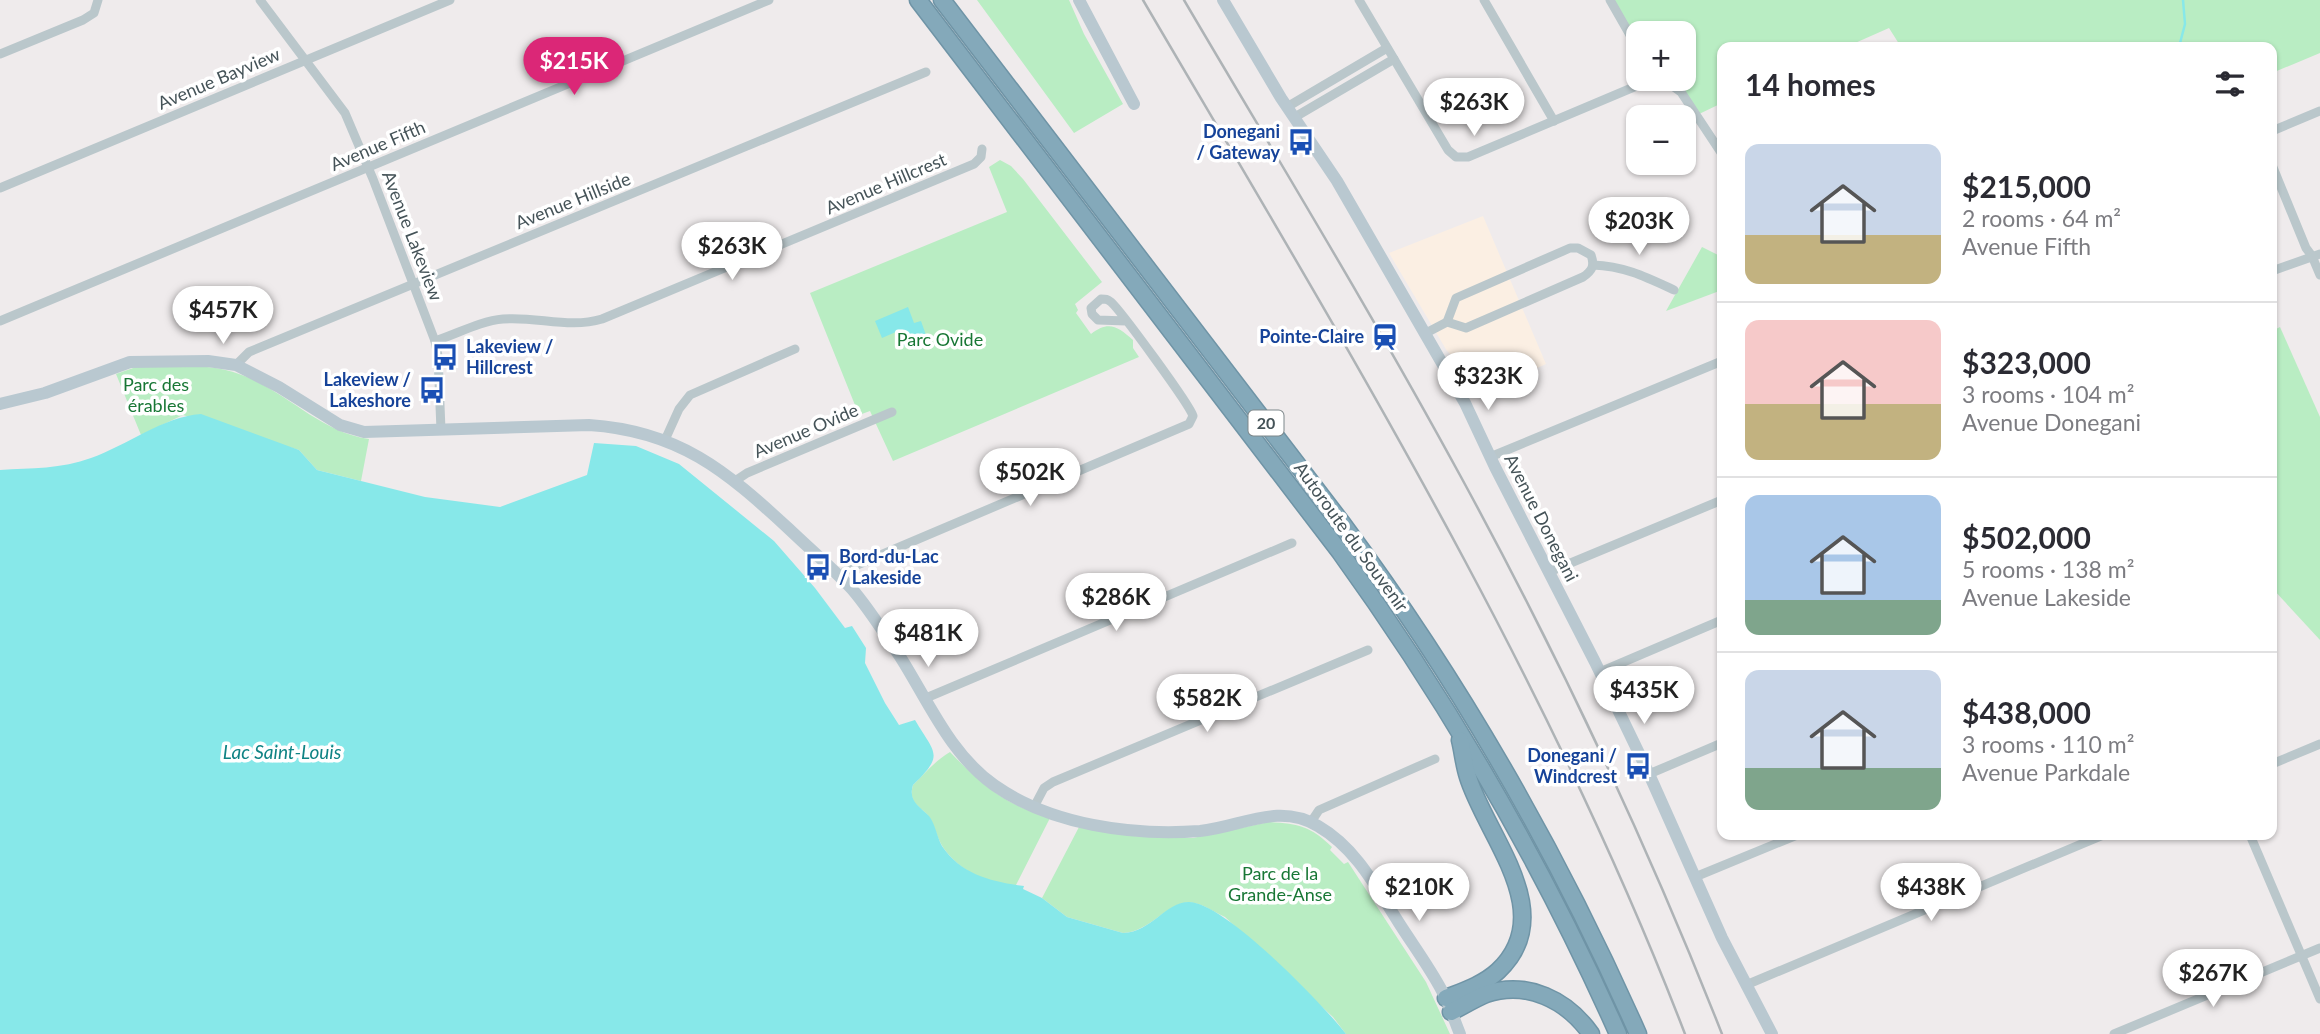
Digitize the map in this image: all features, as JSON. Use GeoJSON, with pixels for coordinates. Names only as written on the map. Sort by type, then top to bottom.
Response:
{"type":"FeatureCollection","features":[{"type":"Feature","properties":{"kind":"highway","name":"Autoroute du Souvenir"},"geometry":{"type":"LineString","coordinates":[[918,0],[1340,552],[1424,673],[1536,864],[1618,1034]]}},
{"type":"Feature","properties":{"kind":"highway","name":"Autoroute du Souvenir"},"geometry":{"type":"LineString","coordinates":[[942,0],[1335,513],[1405,610],[1472,715],[1535,822],[1599,947],[1638,1034]]}},
{"type":"Feature","properties":{"kind":"highway"},"geometry":{"type":"LineString","coordinates":[[1449,1005],[1499,970],[1515,948],[1522,920],[1516,881],[1468,778],[1458,727]]}},
{"type":"Feature","properties":{"kind":"highway"},"geometry":{"type":"LineString","coordinates":[[1449,1005],[1502,990],[1523,990],[1561,1003],[1577,1016],[1591,1034]]}},
{"type":"Feature","properties":{"kind":"street"},"geometry":{"type":"LineString","coordinates":[[0,54],[83,20],[94,13],[98,0]]}},
{"type":"Feature","properties":{"kind":"street","name":"Avenue Lakeview"},"geometry":{"type":"LineString","coordinates":[[260,0],[345,113],[368,167],[435,341],[441,430]]}},
{"type":"Feature","properties":{"kind":"street","name":"Avenue Bayview"},"geometry":{"type":"LineString","coordinates":[[0,188],[450,0]]}},
{"type":"Feature","properties":{"kind":"street","name":"Avenue Fifth"},"geometry":{"type":"LineString","coordinates":[[0,321],[769,0]]}},
{"type":"Feature","properties":{"kind":"street"},"geometry":{"type":"LineString","coordinates":[[1079,0],[1134,104]]}},
{"type":"Feature","properties":{"kind":"street","name":"Avenue Donegani"},"geometry":{"type":"LineString","coordinates":[[1223,0],[1291,112],[1333,173],[1465,403],[1600,672],[1746,985],[1772,1034]]}},
{"type":"Feature","properties":{"kind":"street"},"geometry":{"type":"LineString","coordinates":[[1359,0],[1448,150],[1456,157],[1468,157],[1626,90]]}},
{"type":"Feature","properties":{"kind":"street"},"geometry":{"type":"LineString","coordinates":[[1483,0],[1554,121]]}},
{"type":"Feature","properties":{"kind":"street"},"geometry":{"type":"LineString","coordinates":[[1609,0],[1626,29]]}},
{"type":"Feature","properties":{"kind":"street"},"geometry":{"type":"LineString","coordinates":[[1291,112],[1387,48]]}},
{"type":"Feature","properties":{"kind":"street"},"geometry":{"type":"LineString","coordinates":[[1291,112],[1394,59]]}},
{"type":"Feature","properties":{"kind":"street","name":"Avenue Hillside"},"geometry":{"type":"LineString","coordinates":[[236,365],[249,352],[926,72]]}},
{"type":"Feature","properties":{"kind":"street"},"geometry":{"type":"LineString","coordinates":[[1680,91],[1717,146]]}},
{"type":"Feature","properties":{"kind":"street"},"geometry":{"type":"LineString","coordinates":[[2277,129],[2320,111]]}},
{"type":"Feature","properties":{"kind":"street","name":"Avenue Hillcrest"},"geometry":{"type":"LineString","coordinates":[[435,341],[497,320],[574,324],[602,319],[974,164],[981,157],[982,149]]}},
{"type":"Feature","properties":{"kind":"street"},"geometry":{"type":"LineString","coordinates":[[2277,178],[2305,248],[2316,255],[2320,275]]}},
{"type":"Feature","properties":{"kind":"street"},"geometry":{"type":"LineString","coordinates":[[1426,334],[1447,322],[1456,298],[1570,248],[1587,251],[1593,265],[1591,271],[1583,277],[1466,328],[1447,322]]}},
{"type":"Feature","properties":{"kind":"street"},"geometry":{"type":"LineString","coordinates":[[2277,269],[2316,255]]}},
{"type":"Feature","properties":{"kind":"street"},"geometry":{"type":"LineString","coordinates":[[1593,265],[1619,267],[1636,272],[1674,290]]}},
{"type":"Feature","properties":{"kind":"street"},"geometry":{"type":"LineString","coordinates":[[839,576],[850,568],[1189,424],[1193,416],[1189,406],[1126,321]]}},
{"type":"Feature","properties":{"kind":"street"},"geometry":{"type":"LineString","coordinates":[[666,440],[679,409],[690,394],[795,349]]}},
{"type":"Feature","properties":{"kind":"street"},"geometry":{"type":"LineString","coordinates":[[0,404],[44,393],[132,362],[208,361],[236,365],[350,429],[370,432],[589,425],[626,429],[666,440],[701,457],[735,481],[839,576],[869,611],[926,698],[946,734],[982,775],[1006,793],[1034,807],[1084,822],[1140,830],[1203,830],[1276,815],[1311,822],[1342,843],[1359,861],[1449,1005],[1460,1034]]}},
{"type":"Feature","properties":{"kind":"street"},"geometry":{"type":"LineString","coordinates":[[1490,457],[1717,363]]}},
{"type":"Feature","properties":{"kind":"street","name":"Avenue Ovide"},"geometry":{"type":"LineString","coordinates":[[735,481],[747,473],[892,412]]}},
{"type":"Feature","properties":{"kind":"street"},"geometry":{"type":"LineString","coordinates":[[1549,572],[1717,502]]}},
{"type":"Feature","properties":{"kind":"street"},"geometry":{"type":"LineString","coordinates":[[926,698],[1292,543]]}},
{"type":"Feature","properties":{"kind":"street"},"geometry":{"type":"LineString","coordinates":[[1600,672],[1717,622]]}},
{"type":"Feature","properties":{"kind":"street"},"geometry":{"type":"LineString","coordinates":[[1034,807],[1044,789],[1053,782],[1368,650]]}},
{"type":"Feature","properties":{"kind":"street"},"geometry":{"type":"LineString","coordinates":[[2277,762],[2320,744]]}},
{"type":"Feature","properties":{"kind":"street"},"geometry":{"type":"LineString","coordinates":[[1649,775],[1717,745]]}},
{"type":"Feature","properties":{"kind":"street"},"geometry":{"type":"LineString","coordinates":[[1311,822],[1318,810],[1435,759]]}},
{"type":"Feature","properties":{"kind":"street"},"geometry":{"type":"LineString","coordinates":[[1695,877],[1785,840]]}},
{"type":"Feature","properties":{"kind":"street"},"geometry":{"type":"LineString","coordinates":[[1746,985],[2091,840]]}},
{"type":"Feature","properties":{"kind":"street"},"geometry":{"type":"LineString","coordinates":[[2252,840],[2320,999]]}},
{"type":"Feature","properties":{"kind":"street"},"geometry":{"type":"LineString","coordinates":[[2114,1034],[2320,948]]}},
{"type":"Feature","properties":{"kind":"shaded area"},"geometry":{"type":"Polygon","coordinates":[[[1483,216],[1546,364],[1478,395],[1464,367],[1447,351],[1389,253],[1483,216]]]}},
{"type":"Feature","properties":{"kind":"green space"},"geometry":{"type":"Polygon","coordinates":[[[977,0],[1069,0],[1084,34],[1123,104],[1074,133],[977,0]]]}},
{"type":"Feature","properties":{"kind":"green space"},"geometry":{"type":"Polygon","coordinates":[[[1608,0],[2320,0],[2320,53],[2277,71],[2277,42],[1898,42],[1889,28],[1857,42],[1717,42],[1717,105],[1697,115],[1696,105],[1688,105],[1674,91],[1696,91],[1696,21],[1626,21],[1626,31],[1608,0]]]}},
{"type":"Feature","properties":{"kind":"green space","name":"Parc Ovide"},"geometry":{"type":"Polygon","coordinates":[[[1000,160],[1011,166],[1023,179],[1102,282],[1075,304],[1078,310],[1076,313],[1091,334],[1108,326],[1123,332],[1133,340],[1133,348],[1139,357],[893,461],[870,411],[859,415],[810,293],[1007,212],[989,167],[1000,160]]]}},
{"type":"Feature","properties":{"kind":"green space"},"geometry":{"type":"Polygon","coordinates":[[[1702,247],[1717,254],[1717,292],[1666,311],[1702,247]]]}},
{"type":"Feature","properties":{"kind":"green space"},"geometry":{"type":"Polygon","coordinates":[[[2280,327],[2320,417],[2320,640],[2277,593],[2277,328],[2280,327]]]}},
{"type":"Feature","properties":{"kind":"green space","name":"Parc des érables"},"geometry":{"type":"Polygon","coordinates":[[[136,367],[214,368],[257,381],[334,428],[369,439],[361,481],[317,470],[299,450],[183,415],[141,435],[116,374],[136,367]]]}},
{"type":"Feature","properties":{"kind":"green space"},"geometry":{"type":"Polygon","coordinates":[[[950,752],[973,775],[1007,800],[1050,818],[1016,885],[986,880],[959,865],[943,847],[928,815],[914,802],[913,785],[950,752]]]}},
{"type":"Feature","properties":{"kind":"green space","name":"Parc de la Grande-Anse"},"geometry":{"type":"Polygon","coordinates":[[[1269,822],[1296,825],[1310,830],[1332,847],[1330,850],[1344,864],[1348,862],[1426,982],[1450,1034],[1346,1034],[1333,1017],[1225,917],[1198,904],[1176,905],[1143,927],[1123,933],[1067,917],[1042,898],[1079,827],[1133,836],[1193,838],[1269,822]]]}},
{"type":"Feature","properties":{"kind":"water"},"geometry":{"type":"Polygon","coordinates":[[[908,307],[914,323],[921,321],[927,338],[905,347],[898,331],[882,338],[875,321],[908,307]]]}},
{"type":"Feature","properties":{"kind":"water","name":"Lac Saint-Louis"},"geometry":{"type":"Polygon","coordinates":[[[201,414],[299,450],[317,470],[425,497],[500,507],[587,475],[594,443],[636,446],[679,464],[774,541],[845,628],[852,626],[866,648],[865,663],[899,725],[915,720],[932,747],[933,760],[913,785],[912,795],[915,803],[931,819],[942,846],[958,864],[989,879],[1024,886],[1023,889],[1042,898],[1067,917],[1123,933],[1142,928],[1180,903],[1205,906],[1225,918],[1272,957],[1346,1034],[0,1034],[0,470],[80,462],[173,420],[201,414]]]}},
{"type":"Feature","properties":{"kind":"waterway"},"geometry":{"type":"LineString","coordinates":[[2180,42],[2185,24],[2183,0]]}},
{"type":"Feature","properties":{"kind":"railway"},"geometry":{"type":"LineString","coordinates":[[1143,0],[1364,379],[1504,635],[1569,766],[1630,899],[1685,1034]]}},
{"type":"Feature","properties":{"kind":"railway"},"geometry":{"type":"LineString","coordinates":[[1184,0],[1394,356],[1533,613],[1632,821],[1722,1034]]}},
{"type":"Feature","properties":{"kind":"place","name":"Donegani / Gateway"},"geometry":{"type":"Point","coordinates":[1301,142]}},
{"type":"Feature","properties":{"kind":"place","name":"Pointe-Claire"},"geometry":{"type":"Point","coordinates":[1385,337]}},
{"type":"Feature","properties":{"kind":"place","name":"Lakeview / Hillcrest"},"geometry":{"type":"Point","coordinates":[445,357]}},
{"type":"Feature","properties":{"kind":"place","name":"Lakeview / Lakeshore"},"geometry":{"type":"Point","coordinates":[432,390]}},
{"type":"Feature","properties":{"kind":"place","name":"Bord-du-Lac / Lakeside"},"geometry":{"type":"Point","coordinates":[818,567]}},
{"type":"Feature","properties":{"kind":"place","name":"Donegani / Windcrest"},"geometry":{"type":"Point","coordinates":[1638,766]}}]}
